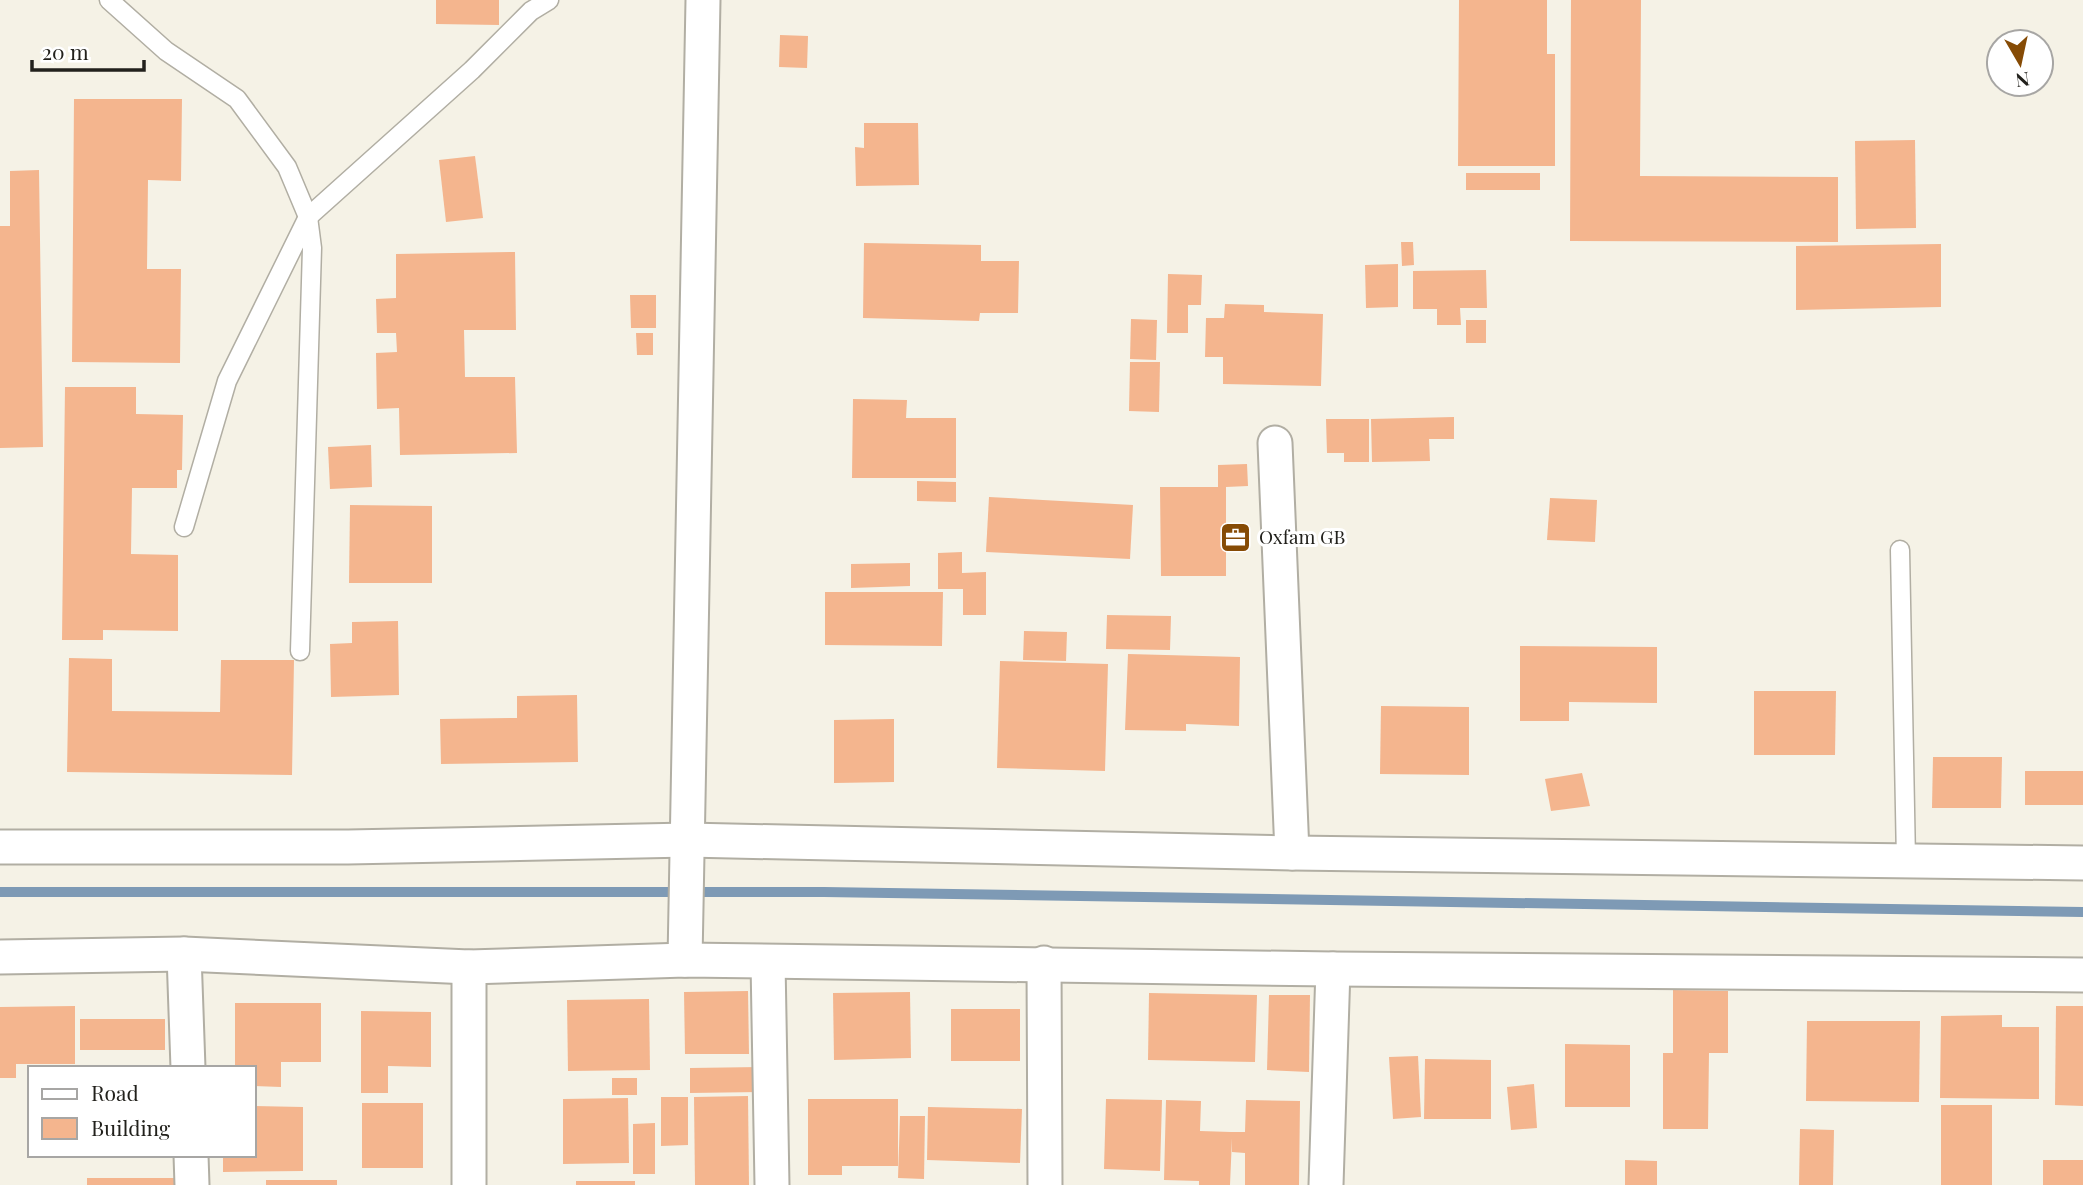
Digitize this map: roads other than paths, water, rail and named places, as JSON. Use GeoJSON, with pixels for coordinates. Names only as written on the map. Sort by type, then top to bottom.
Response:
{"type":"FeatureCollection","features":[{"type":"Feature","properties":{"kind":"street"},"geometry":{"type":"LineString","coordinates":[[685,960],[703,0]]}},
{"type":"Feature","properties":{"kind":"street"},"geometry":{"type":"LineString","coordinates":[[1275,443],[1292,853]]}},
{"type":"Feature","properties":{"kind":"street"},"geometry":{"type":"LineString","coordinates":[[0,846],[348,847],[688,840],[1292,853],[2083,863]]}},
{"type":"Feature","properties":{"kind":"street"},"geometry":{"type":"LineString","coordinates":[[184,954],[188,1066]]}},
{"type":"Feature","properties":{"kind":"street"},"geometry":{"type":"LineString","coordinates":[[0,957],[184,954],[469,967],[685,960],[2083,975]]}},
{"type":"Feature","properties":{"kind":"street"},"geometry":{"type":"LineString","coordinates":[[768,962],[772,1185]]}},
{"type":"Feature","properties":{"kind":"street"},"geometry":{"type":"LineString","coordinates":[[1044,963],[1045,1185]]}},
{"type":"Feature","properties":{"kind":"street"},"geometry":{"type":"LineString","coordinates":[[469,967],[469,1185]]}},
{"type":"Feature","properties":{"kind":"street"},"geometry":{"type":"LineString","coordinates":[[1326,1185],[1334,969]]}},
{"type":"Feature","properties":{"kind":"street"},"geometry":{"type":"LineString","coordinates":[[191,1157],[192,1185]]}},
{"type":"Feature","properties":{"kind":"lane"},"geometry":{"type":"LineString","coordinates":[[109,0],[166,51],[237,99],[287,167],[308,217],[312,248],[300,651]]}},
{"type":"Feature","properties":{"kind":"lane"},"geometry":{"type":"LineString","coordinates":[[184,527],[227,381],[308,217],[453,87],[531,11],[549,0]]}},
{"type":"Feature","properties":{"kind":"lane"},"geometry":{"type":"LineString","coordinates":[[1900,550],[1906,861]]}},
{"type":"Feature","properties":{"kind":"waterway"},"geometry":{"type":"LineString","coordinates":[[0,892],[824,892],[2083,912]]}},
{"type":"Feature","properties":{"kind":"place","name":"Oxfam GB"},"geometry":{"type":"Point","coordinates":[1236,537]}}]}
